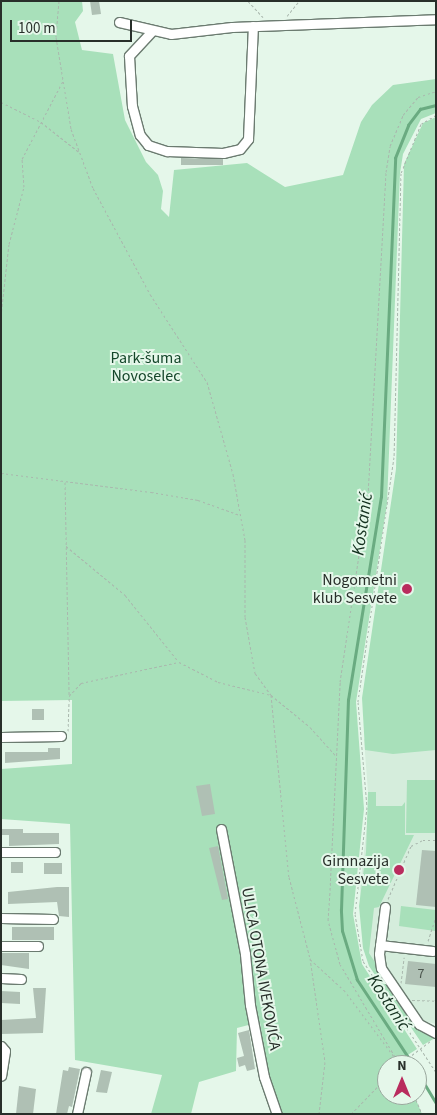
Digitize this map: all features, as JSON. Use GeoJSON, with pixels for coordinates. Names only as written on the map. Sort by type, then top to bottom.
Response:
{"type":"FeatureCollection","features":[{"type":"Feature","properties":{"kind":"street"},"geometry":{"type":"LineString","coordinates":[[119,22],[152,31],[185,34],[266,25],[436,19]]}},
{"type":"Feature","properties":{"kind":"street"},"geometry":{"type":"LineString","coordinates":[[152,31],[129,56],[132,106],[140,135],[148,145],[166,152],[223,153],[240,149],[248,139],[252,26]]}},
{"type":"Feature","properties":{"kind":"street"},"geometry":{"type":"LineString","coordinates":[[1,737],[61,736]]}},
{"type":"Feature","properties":{"kind":"street","name":"ULICA OTONA IVEKOVIĆA"},"geometry":{"type":"LineString","coordinates":[[221,829],[245,954],[250,1005],[264,1077],[277,1114]]}},
{"type":"Feature","properties":{"kind":"street"},"geometry":{"type":"LineString","coordinates":[[1,852],[55,852]]}},
{"type":"Feature","properties":{"kind":"street"},"geometry":{"type":"LineString","coordinates":[[385,907],[380,945],[381,968],[419,1024],[435,1033]]}},
{"type":"Feature","properties":{"kind":"street"},"geometry":{"type":"LineString","coordinates":[[1,918],[53,919]]}},
{"type":"Feature","properties":{"kind":"street"},"geometry":{"type":"LineString","coordinates":[[380,945],[430,951]]}},
{"type":"Feature","properties":{"kind":"street"},"geometry":{"type":"LineString","coordinates":[[1,946],[38,946]]}},
{"type":"Feature","properties":{"kind":"street"},"geometry":{"type":"LineString","coordinates":[[1,978],[22,978]]}},
{"type":"Feature","properties":{"kind":"street"},"geometry":{"type":"LineString","coordinates":[[1,1076],[3,1048]]}},
{"type":"Feature","properties":{"kind":"street"},"geometry":{"type":"LineString","coordinates":[[77,1114],[86,1072]]}},
{"type":"Feature","properties":{"kind":"path"},"geometry":{"type":"LineString","coordinates":[[59,1],[56,37],[63,80],[80,153],[93,188],[150,294],[207,382],[241,515],[245,540],[245,617],[255,673],[271,695],[310,727],[335,755]]}},
{"type":"Feature","properties":{"kind":"path"},"geometry":{"type":"LineString","coordinates":[[248,1],[261,12],[266,25]]}},
{"type":"Feature","properties":{"kind":"path"},"geometry":{"type":"LineString","coordinates":[[280,25],[299,1]]}},
{"type":"Feature","properties":{"kind":"path"},"geometry":{"type":"LineString","coordinates":[[1,316],[5,307],[9,244],[24,188],[22,159],[63,80]]}},
{"type":"Feature","properties":{"kind":"path"},"geometry":{"type":"LineString","coordinates":[[394,1055],[354,992],[332,941],[328,920],[335,755],[344,650],[368,495],[386,172],[390,146],[403,115],[418,97],[436,91]]}},
{"type":"Feature","properties":{"kind":"path"},"geometry":{"type":"LineString","coordinates":[[1,102],[41,122],[80,153]]}},
{"type":"Feature","properties":{"kind":"path"},"geometry":{"type":"LineString","coordinates":[[436,115],[421,124],[401,172],[394,457],[358,702],[367,807],[355,914],[363,961],[421,1052],[436,1072]]}},
{"type":"Feature","properties":{"kind":"path"},"geometry":{"type":"LineString","coordinates":[[1,473],[65,480],[198,500],[241,515]]}},
{"type":"Feature","properties":{"kind":"path"},"geometry":{"type":"LineString","coordinates":[[61,736],[70,730],[65,480]]}},
{"type":"Feature","properties":{"kind":"path"},"geometry":{"type":"LineString","coordinates":[[66,546],[125,595],[179,662],[218,682],[271,695]]}},
{"type":"Feature","properties":{"kind":"path"},"geometry":{"type":"LineString","coordinates":[[69,696],[81,683],[179,662]]}},
{"type":"Feature","properties":{"kind":"path"},"geometry":{"type":"LineString","coordinates":[[271,695],[290,876],[310,958],[325,1062],[318,1114]]}},
{"type":"Feature","properties":{"kind":"path"},"geometry":{"type":"LineString","coordinates":[[385,907],[411,846],[423,840],[436,840]]}},
{"type":"Feature","properties":{"kind":"path"},"geometry":{"type":"LineString","coordinates":[[430,951],[436,917]]}},
{"type":"Feature","properties":{"kind":"path"},"geometry":{"type":"LineString","coordinates":[[401,988],[406,948]]}},
{"type":"Feature","properties":{"kind":"path"},"geometry":{"type":"LineString","coordinates":[[310,958],[344,990],[393,1055]]}},
{"type":"Feature","properties":{"kind":"path"},"geometry":{"type":"LineString","coordinates":[[410,1001],[436,1000]]}},
{"type":"Feature","properties":{"kind":"path"},"geometry":{"type":"LineString","coordinates":[[416,1055],[430,1045],[435,1033]]}},
{"type":"Feature","properties":{"kind":"path"},"geometry":{"type":"LineString","coordinates":[[351,1114],[377,1087]]}},
{"type":"Feature","properties":{"kind":"shaded area","name":"Gimnazija Sesvete"},"geometry":{"type":"Polygon","coordinates":[[[364,739],[436,742],[436,1024],[402,1016],[369,966],[363,948],[360,888],[369,806],[364,739]]]}},
{"type":"Feature","properties":{"kind":"green space","name":"Park-šuma Novoselec"},"geometry":{"type":"Polygon","coordinates":[[[1,1],[82,1],[83,11],[75,22],[82,50],[113,54],[125,120],[146,162],[158,175],[163,191],[161,209],[169,217],[174,170],[247,163],[285,187],[343,175],[361,122],[372,105],[393,85],[436,79],[436,113],[421,119],[403,154],[400,173],[387,504],[356,702],[364,809],[353,914],[362,964],[417,1049],[408,1055],[377,1055],[377,1105],[418,1105],[422,1114],[282,1114],[268,1083],[260,1022],[237,1028],[236,1071],[199,1082],[191,1114],[151,1114],[162,1075],[75,1060],[70,824],[1,819],[1,769],[72,764],[72,700],[1,701],[1,1]]]}},
{"type":"Feature","properties":{"kind":"green space"},"geometry":{"type":"Polygon","coordinates":[[[436,117],[436,750],[393,754],[365,750],[362,698],[396,469],[404,164],[423,123],[436,117]]]}},
{"type":"Feature","properties":{"kind":"green space"},"geometry":{"type":"Polygon","coordinates":[[[407,780],[436,780],[436,833],[406,833],[407,780]]]}},
{"type":"Feature","properties":{"kind":"green space"},"geometry":{"type":"Polygon","coordinates":[[[368,792],[376,792],[376,806],[402,806],[405,802],[405,835],[414,835],[379,907],[374,908],[369,953],[418,1029],[435,1038],[423,1045],[369,966],[363,948],[359,906],[366,852],[368,792]]]}},
{"type":"Feature","properties":{"kind":"green space"},"geometry":{"type":"Polygon","coordinates":[[[401,906],[436,910],[435,931],[399,926],[401,906]]]}},
{"type":"Feature","properties":{"kind":"building"},"geometry":{"type":"Polygon","coordinates":[[[90,1],[99,1],[101,14],[92,15],[90,1]]]}},
{"type":"Feature","properties":{"kind":"building"},"geometry":{"type":"Polygon","coordinates":[[[181,158],[223,159],[223,165],[181,165],[181,158]]]}},
{"type":"Feature","properties":{"kind":"building"},"geometry":{"type":"Polygon","coordinates":[[[32,709],[44,709],[44,720],[32,720],[32,709]]]}},
{"type":"Feature","properties":{"kind":"building"},"geometry":{"type":"Polygon","coordinates":[[[48,748],[60,748],[60,759],[5,763],[5,752],[48,752],[48,748]]]}},
{"type":"Feature","properties":{"kind":"building"},"geometry":{"type":"Polygon","coordinates":[[[210,784],[215,814],[202,816],[196,786],[210,784]]]}},
{"type":"Feature","properties":{"kind":"building"},"geometry":{"type":"Polygon","coordinates":[[[1,829],[23,829],[23,833],[59,833],[59,844],[9,846],[9,835],[1,835],[1,829]]]}},
{"type":"Feature","properties":{"kind":"building"},"geometry":{"type":"Polygon","coordinates":[[[218,846],[228,899],[222,900],[209,848],[218,846]]]}},
{"type":"Feature","properties":{"kind":"building"},"geometry":{"type":"Polygon","coordinates":[[[422,850],[436,851],[436,907],[416,905],[422,850]]]}},
{"type":"Feature","properties":{"kind":"building"},"geometry":{"type":"Polygon","coordinates":[[[11,862],[23,862],[23,873],[11,873],[11,862]]]}},
{"type":"Feature","properties":{"kind":"building"},"geometry":{"type":"Polygon","coordinates":[[[44,863],[62,863],[62,874],[44,874],[44,863]]]}},
{"type":"Feature","properties":{"kind":"building"},"geometry":{"type":"Polygon","coordinates":[[[69,887],[69,917],[59,916],[57,902],[8,904],[8,892],[69,887]]]}},
{"type":"Feature","properties":{"kind":"building"},"geometry":{"type":"Polygon","coordinates":[[[12,927],[54,927],[54,940],[12,940],[12,927]]]}},
{"type":"Feature","properties":{"kind":"building"},"geometry":{"type":"Polygon","coordinates":[[[1,953],[29,953],[29,969],[1,965],[1,953]]]}},
{"type":"Feature","properties":{"kind":"building"},"geometry":{"type":"Polygon","coordinates":[[[408,961],[436,964],[436,987],[405,984],[408,961]]]}},
{"type":"Feature","properties":{"kind":"building"},"geometry":{"type":"Polygon","coordinates":[[[33,988],[46,988],[43,1033],[1,1034],[1,1020],[36,1018],[33,988]]]}},
{"type":"Feature","properties":{"kind":"building"},"geometry":{"type":"Polygon","coordinates":[[[1,991],[20,992],[20,1004],[1,1003],[1,991]]]}},
{"type":"Feature","properties":{"kind":"building"},"geometry":{"type":"Polygon","coordinates":[[[249,1030],[255,1069],[247,1071],[245,1065],[239,1067],[237,1058],[244,1056],[238,1033],[249,1030]]]}},
{"type":"Feature","properties":{"kind":"building"},"geometry":{"type":"Polygon","coordinates":[[[69,1067],[80,1069],[72,1107],[69,1106],[67,1114],[56,1114],[63,1070],[68,1071],[69,1067]]]}},
{"type":"Feature","properties":{"kind":"building"},"geometry":{"type":"Polygon","coordinates":[[[101,1070],[112,1072],[107,1093],[96,1092],[101,1070]]]}},
{"type":"Feature","properties":{"kind":"building"},"geometry":{"type":"Polygon","coordinates":[[[19,1086],[36,1089],[33,1114],[16,1114],[19,1086]]]}},
{"type":"Feature","properties":{"kind":"waterway","name":"Kostanić"},"geometry":{"type":"LineString","coordinates":[[406,1055],[357,980],[342,931],[341,910],[348,700],[381,497],[395,158],[408,125],[420,109],[436,105]]}},
{"type":"Feature","properties":{"kind":"waterway","name":"Kostanić"},"geometry":{"type":"LineString","coordinates":[[427,1088],[436,1103]]}},
{"type":"Feature","properties":{"kind":"place","name":"Nogometni klub Sesvete"},"geometry":{"type":"Point","coordinates":[407,589]}},
{"type":"Feature","properties":{"kind":"place","name":"Gimnazija Sesvete"},"geometry":{"type":"Point","coordinates":[399,870]}}]}
